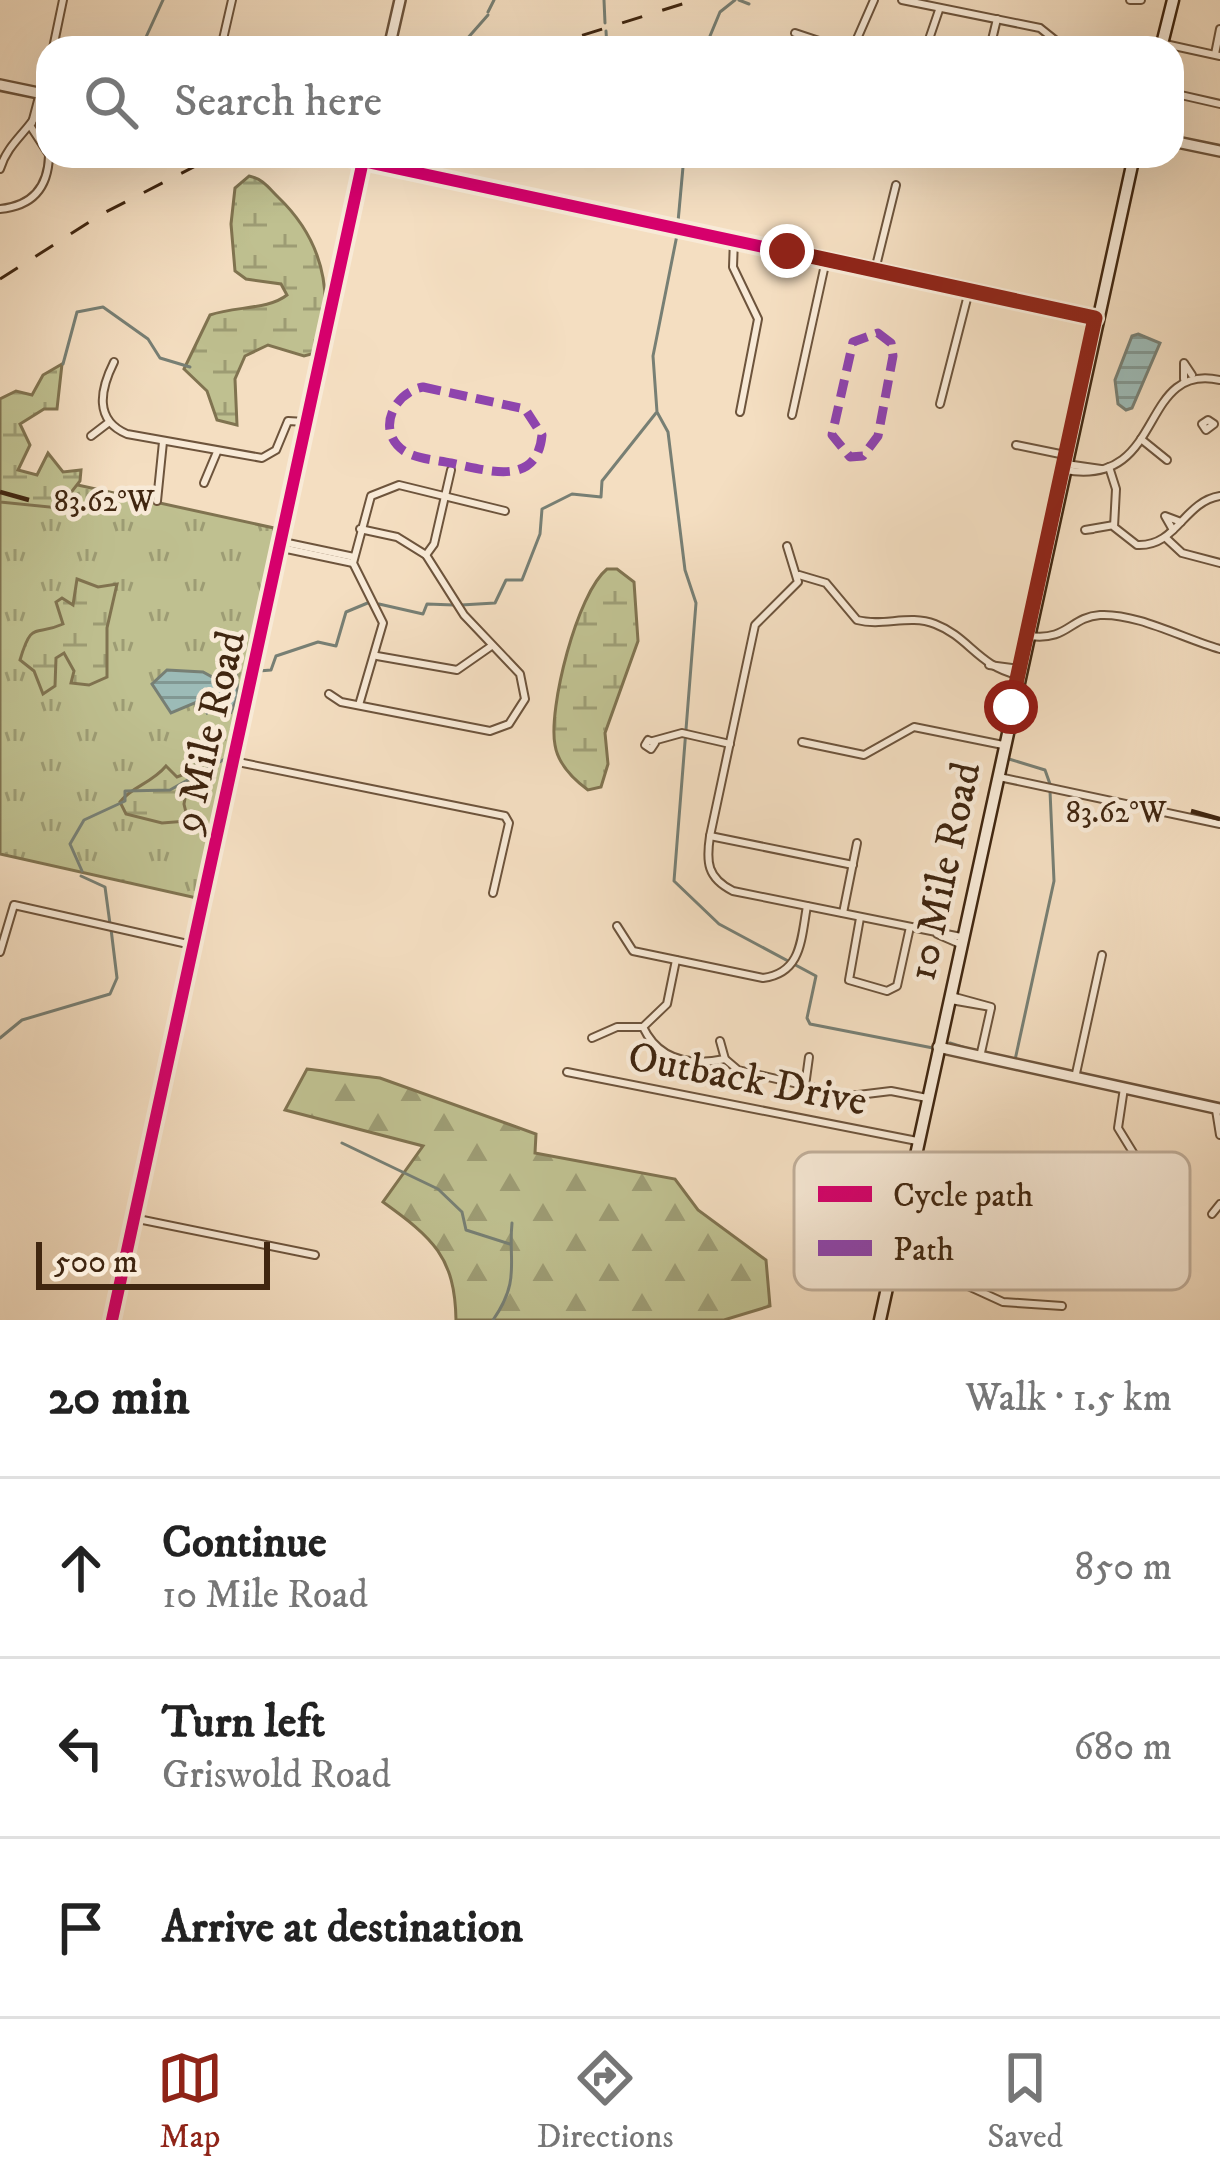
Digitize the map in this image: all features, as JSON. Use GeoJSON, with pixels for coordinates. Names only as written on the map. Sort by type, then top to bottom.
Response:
{"type":"FeatureCollection","features":[{"type":"Feature","properties":{"kind":"main road"},"geometry":{"type":"LineString","coordinates":[[1164,36],[1173,0]]}},
{"type":"Feature","properties":{"kind":"main road","name":"10 Mile Road"},"geometry":{"type":"LineString","coordinates":[[915,1152],[1131,168]]}},
{"type":"Feature","properties":{"kind":"main road","name":"10 Mile Road"},"geometry":{"type":"LineString","coordinates":[[880,1320],[886,1290]]}},
{"type":"Feature","properties":{"kind":"street"},"geometry":{"type":"LineString","coordinates":[[55,36],[63,0]]}},
{"type":"Feature","properties":{"kind":"street"},"geometry":{"type":"LineString","coordinates":[[224,36],[232,0]]}},
{"type":"Feature","properties":{"kind":"street"},"geometry":{"type":"LineString","coordinates":[[392,36],[400,0]]}},
{"type":"Feature","properties":{"kind":"street"},"geometry":{"type":"LineString","coordinates":[[858,36],[874,0]]}},
{"type":"Feature","properties":{"kind":"street"},"geometry":{"type":"LineString","coordinates":[[902,0],[1040,28],[1057,36]]}},
{"type":"Feature","properties":{"kind":"street"},"geometry":{"type":"LineString","coordinates":[[1130,0],[1141,0]]}},
{"type":"Feature","properties":{"kind":"street"},"geometry":{"type":"LineString","coordinates":[[930,36],[939,10]]}},
{"type":"Feature","properties":{"kind":"street"},"geometry":{"type":"LineString","coordinates":[[993,36],[997,19]]}},
{"type":"Feature","properties":{"kind":"street"},"geometry":{"type":"LineString","coordinates":[[1184,50],[1217,55],[1220,29]]}},
{"type":"Feature","properties":{"kind":"street"},"geometry":{"type":"LineString","coordinates":[[795,33],[804,36]]}},
{"type":"Feature","properties":{"kind":"street"},"geometry":{"type":"LineString","coordinates":[[0,85],[36,92]]}},
{"type":"Feature","properties":{"kind":"street"},"geometry":{"type":"LineString","coordinates":[[1184,96],[1220,104]]}},
{"type":"Feature","properties":{"kind":"street"},"geometry":{"type":"LineString","coordinates":[[0,169],[9,147],[31,127],[36,114]]}},
{"type":"Feature","properties":{"kind":"street"},"geometry":{"type":"LineString","coordinates":[[31,127],[36,135]]}},
{"type":"Feature","properties":{"kind":"street"},"geometry":{"type":"LineString","coordinates":[[1184,144],[1220,151]]}},
{"type":"Feature","properties":{"kind":"street"},"geometry":{"type":"LineString","coordinates":[[0,209],[37,195],[44,168]]}},
{"type":"Feature","properties":{"kind":"street","name":"9 Mile Road"},"geometry":{"type":"LineString","coordinates":[[112,1320],[362,168]]}},
{"type":"Feature","properties":{"kind":"street"},"geometry":{"type":"LineString","coordinates":[[406,168],[1095,318]]}},
{"type":"Feature","properties":{"kind":"street"},"geometry":{"type":"LineString","coordinates":[[875,270],[896,185]]}},
{"type":"Feature","properties":{"kind":"street"},"geometry":{"type":"LineString","coordinates":[[734,239],[733,267],[758,320],[740,412]]}},
{"type":"Feature","properties":{"kind":"street"},"geometry":{"type":"LineString","coordinates":[[792,415],[826,260]]}},
{"type":"Feature","properties":{"kind":"street"},"geometry":{"type":"LineString","coordinates":[[940,404],[969,291]]}},
{"type":"Feature","properties":{"kind":"street"},"geometry":{"type":"LineString","coordinates":[[114,362],[102,404],[108,423],[127,434],[262,458],[276,450],[288,421],[308,423]]}},
{"type":"Feature","properties":{"kind":"street"},"geometry":{"type":"LineString","coordinates":[[1016,445],[1085,474],[1107,468],[1158,418],[1170,390],[1188,377],[1220,380]]}},
{"type":"Feature","properties":{"kind":"street"},"geometry":{"type":"LineString","coordinates":[[91,436],[108,423]]}},
{"type":"Feature","properties":{"kind":"street"},"geometry":{"type":"LineString","coordinates":[[1141,439],[1167,460]]}},
{"type":"Feature","properties":{"kind":"street"},"geometry":{"type":"LineString","coordinates":[[157,501],[163,442]]}},
{"type":"Feature","properties":{"kind":"street"},"geometry":{"type":"LineString","coordinates":[[204,483],[218,452]]}},
{"type":"Feature","properties":{"kind":"street"},"geometry":{"type":"LineString","coordinates":[[1107,468],[1116,489],[1114,526]]}},
{"type":"Feature","properties":{"kind":"street"},"geometry":{"type":"LineString","coordinates":[[426,555],[434,544],[451,470]]}},
{"type":"Feature","properties":{"kind":"street"},"geometry":{"type":"LineString","coordinates":[[359,705],[377,656],[381,617],[353,560],[365,508],[380,489],[399,485],[505,511]]}},
{"type":"Feature","properties":{"kind":"street"},"geometry":{"type":"LineString","coordinates":[[1114,526],[1137,545],[1167,539],[1207,498],[1220,496]]}},
{"type":"Feature","properties":{"kind":"street"},"geometry":{"type":"LineString","coordinates":[[1174,531],[1165,516],[1181,522]]}},
{"type":"Feature","properties":{"kind":"street"},"geometry":{"type":"LineString","coordinates":[[1093,530],[1114,526]]}},
{"type":"Feature","properties":{"kind":"street"},"geometry":{"type":"LineString","coordinates":[[329,694],[359,705],[490,731],[502,728],[521,710],[525,688],[520,674],[490,647],[426,555],[397,537],[360,529]]}},
{"type":"Feature","properties":{"kind":"street"},"geometry":{"type":"LineString","coordinates":[[1167,539],[1181,553],[1220,563]]}},
{"type":"Feature","properties":{"kind":"street"},"geometry":{"type":"LineString","coordinates":[[283,545],[353,560]]}},
{"type":"Feature","properties":{"kind":"street"},"geometry":{"type":"LineString","coordinates":[[788,546],[799,575],[792,592],[755,625],[706,861],[721,885],[961,940]]}},
{"type":"Feature","properties":{"kind":"street"},"geometry":{"type":"LineString","coordinates":[[799,575],[826,584],[857,620],[928,621],[946,628],[989,665],[1019,672]]}},
{"type":"Feature","properties":{"kind":"street"},"geometry":{"type":"LineString","coordinates":[[1026,636],[1060,637],[1086,619],[1106,615],[1220,649]]}},
{"type":"Feature","properties":{"kind":"street"},"geometry":{"type":"LineString","coordinates":[[377,656],[457,670],[490,647]]}},
{"type":"Feature","properties":{"kind":"street"},"geometry":{"type":"LineString","coordinates":[[802,742],[864,755],[914,728],[1003,745]]}},
{"type":"Feature","properties":{"kind":"street"},"geometry":{"type":"LineString","coordinates":[[653,740],[682,733],[730,744]]}},
{"type":"Feature","properties":{"kind":"street"},"geometry":{"type":"LineString","coordinates":[[233,761],[504,815],[509,823],[493,892]]}},
{"type":"Feature","properties":{"kind":"street"},"geometry":{"type":"LineString","coordinates":[[996,777],[1220,824]]}},
{"type":"Feature","properties":{"kind":"street"},"geometry":{"type":"LineString","coordinates":[[710,836],[853,865]]}},
{"type":"Feature","properties":{"kind":"street"},"geometry":{"type":"LineString","coordinates":[[842,913],[857,843]]}},
{"type":"Feature","properties":{"kind":"street"},"geometry":{"type":"LineString","coordinates":[[0,952],[14,905],[192,945]]}},
{"type":"Feature","properties":{"kind":"street"},"geometry":{"type":"LineString","coordinates":[[617,926],[633,952],[763,979],[778,976],[798,957],[807,906]]}},
{"type":"Feature","properties":{"kind":"street"},"geometry":{"type":"LineString","coordinates":[[860,917],[848,977],[855,984],[894,990],[910,927]]}},
{"type":"Feature","properties":{"kind":"street"},"geometry":{"type":"LineString","coordinates":[[1075,1078],[1102,955]]}},
{"type":"Feature","properties":{"kind":"street"},"geometry":{"type":"LineString","coordinates":[[592,1037],[616,1027],[643,1027],[667,1004],[676,960]]}},
{"type":"Feature","properties":{"kind":"street"},"geometry":{"type":"LineString","coordinates":[[948,997],[991,1007],[980,1057]]}},
{"type":"Feature","properties":{"kind":"street"},"geometry":{"type":"LineString","coordinates":[[643,1027],[650,1040],[681,1061],[725,1059]]}},
{"type":"Feature","properties":{"kind":"street"},"geometry":{"type":"LineString","coordinates":[[720,1041],[725,1059],[738,1070],[850,1096],[891,1090],[927,1098]]}},
{"type":"Feature","properties":{"kind":"street"},"geometry":{"type":"LineString","coordinates":[[938,1047],[1218,1109],[1220,1135]]}},
{"type":"Feature","properties":{"kind":"street"},"geometry":{"type":"LineString","coordinates":[[805,1085],[808,1057]]}},
{"type":"Feature","properties":{"kind":"street","name":"Outback Drive"},"geometry":{"type":"LineString","coordinates":[[567,1072],[917,1142]]}},
{"type":"Feature","properties":{"kind":"street"},"geometry":{"type":"LineString","coordinates":[[1124,1088],[1118,1128],[1133,1152]]}},
{"type":"Feature","properties":{"kind":"street"},"geometry":{"type":"LineString","coordinates":[[1212,1214],[1220,1204]]}},
{"type":"Feature","properties":{"kind":"street"},"geometry":{"type":"LineString","coordinates":[[133,1218],[316,1255]]}},
{"type":"Feature","properties":{"kind":"street"},"geometry":{"type":"LineString","coordinates":[[977,1290],[1004,1302],[1062,1306]]}},
{"type":"Feature","properties":{"kind":"green space"},"geometry":{"type":"Polygon","coordinates":[[[249,176],[268,187],[306,231],[321,269],[325,309],[319,352],[304,356],[268,345],[245,356],[235,379],[237,425],[217,420],[207,391],[184,369],[210,315],[287,295],[281,284],[246,279],[235,271],[231,224],[235,188],[249,176]]]}},
{"type":"Feature","properties":{"kind":"green space"},"geometry":{"type":"Polygon","coordinates":[[[62,364],[57,409],[44,409],[20,424],[30,445],[18,470],[37,475],[48,453],[63,472],[81,470],[80,481],[59,508],[0,502],[0,399],[16,391],[32,395],[43,375],[62,364]]]}},
{"type":"Feature","properties":{"kind":"green space"},"geometry":{"type":"Polygon","coordinates":[[[0,468],[283,530],[201,899],[0,854],[0,468]]]}},
{"type":"Feature","properties":{"kind":"green space"},"geometry":{"type":"Polygon","coordinates":[[[607,569],[617,569],[634,582],[638,641],[605,733],[608,764],[601,787],[588,790],[559,758],[554,728],[560,680],[576,626],[607,569]]]}},
{"type":"Feature","properties":{"kind":"green space"},"geometry":{"type":"Polygon","coordinates":[[[77,579],[98,587],[117,584],[107,628],[107,677],[89,685],[71,683],[74,671],[64,653],[56,658],[55,686],[43,694],[34,671],[20,660],[31,634],[63,624],[56,602],[62,598],[73,605],[77,579]]]}},
{"type":"Feature","properties":{"kind":"green space"},"geometry":{"type":"Polygon","coordinates":[[[166,766],[177,777],[190,772],[184,804],[188,821],[162,823],[126,814],[120,802],[166,766]]]}},
{"type":"Feature","properties":{"kind":"green space"},"geometry":{"type":"Polygon","coordinates":[[[307,1069],[380,1078],[536,1134],[535,1153],[675,1179],[698,1210],[766,1260],[770,1306],[724,1320],[456,1320],[451,1280],[438,1251],[383,1202],[423,1146],[285,1110],[307,1069]]]}},
{"type":"Feature","properties":{"kind":"water"},"geometry":{"type":"Polygon","coordinates":[[[1132,336],[1160,343],[1132,408],[1126,410],[1118,404],[1115,380],[1132,336]]]}},
{"type":"Feature","properties":{"kind":"water"},"geometry":{"type":"Polygon","coordinates":[[[167,670],[203,672],[216,679],[236,671],[238,696],[231,712],[222,705],[207,713],[199,701],[171,713],[152,684],[167,670]]]}},
{"type":"Feature","properties":{"kind":"waterway"},"geometry":{"type":"LineString","coordinates":[[146,36],[163,0]]}},
{"type":"Feature","properties":{"kind":"waterway"},"geometry":{"type":"LineString","coordinates":[[488,12],[494,0]]}},
{"type":"Feature","properties":{"kind":"waterway"},"geometry":{"type":"LineString","coordinates":[[604,0],[605,23]]}},
{"type":"Feature","properties":{"kind":"waterway"},"geometry":{"type":"LineString","coordinates":[[710,36],[720,12],[735,0]]}},
{"type":"Feature","properties":{"kind":"waterway"},"geometry":{"type":"LineString","coordinates":[[739,0],[749,4]]}},
{"type":"Feature","properties":{"kind":"waterway"},"geometry":{"type":"LineString","coordinates":[[470,36],[488,15]]}},
{"type":"Feature","properties":{"kind":"waterway"},"geometry":{"type":"LineString","coordinates":[[606,31],[606,36]]}},
{"type":"Feature","properties":{"kind":"waterway"},"geometry":{"type":"LineString","coordinates":[[678,222],[683,168]]}},
{"type":"Feature","properties":{"kind":"waterway"},"geometry":{"type":"LineString","coordinates":[[677,235],[653,356],[657,412],[668,432],[685,570],[696,603],[674,881],[719,924],[816,976],[807,1018],[810,1024],[933,1048]]}},
{"type":"Feature","properties":{"kind":"waterway"},"geometry":{"type":"LineString","coordinates":[[63,364],[77,312],[103,307],[148,339],[160,358],[190,367]]}},
{"type":"Feature","properties":{"kind":"waterway"},"geometry":{"type":"LineString","coordinates":[[461,605],[495,603],[506,580],[522,580],[540,534],[542,509],[572,494],[601,497],[602,481],[656,413]]}},
{"type":"Feature","properties":{"kind":"waterway"},"geometry":{"type":"LineString","coordinates":[[253,694],[259,671],[271,670],[276,656],[318,642],[336,646],[346,612],[370,602]]}},
{"type":"Feature","properties":{"kind":"waterway"},"geometry":{"type":"LineString","coordinates":[[379,604],[423,614],[427,604],[454,605]]}},
{"type":"Feature","properties":{"kind":"waterway"},"geometry":{"type":"LineString","coordinates":[[82,871],[70,844],[84,820],[125,801],[125,791],[170,790],[230,756]]}},
{"type":"Feature","properties":{"kind":"waterway"},"geometry":{"type":"LineString","coordinates":[[1009,759],[1045,770],[1050,784]]}},
{"type":"Feature","properties":{"kind":"waterway"},"geometry":{"type":"LineString","coordinates":[[1015,1060],[1054,881],[1050,791]]}},
{"type":"Feature","properties":{"kind":"waterway"},"geometry":{"type":"LineString","coordinates":[[81,876],[105,887],[110,924]]}},
{"type":"Feature","properties":{"kind":"waterway"},"geometry":{"type":"LineString","coordinates":[[0,1038],[22,1020],[110,994],[117,978],[111,929]]}},
{"type":"Feature","properties":{"kind":"waterway"},"geometry":{"type":"LineString","coordinates":[[950,1043],[972,1050]]}},
{"type":"Feature","properties":{"kind":"waterway"},"geometry":{"type":"LineString","coordinates":[[342,1143],[438,1189],[462,1212],[466,1230],[510,1244]]}},
{"type":"Feature","properties":{"kind":"waterway"},"geometry":{"type":"LineString","coordinates":[[493,1320],[510,1282],[512,1223]]}},
{"type":"Feature","properties":{"kind":"railway"},"geometry":{"type":"LineString","coordinates":[[580,36],[695,0]]}},
{"type":"Feature","properties":{"kind":"railway"},"geometry":{"type":"LineString","coordinates":[[0,279],[102,214],[192,168]]}},
{"type":"Feature","properties":{"kind":"marked path"},"geometry":{"type":"LineString","coordinates":[[878,333],[891,343],[893,356],[878,436],[863,456],[850,457],[832,435],[853,342],[878,333]]}},
{"type":"Feature","properties":{"kind":"marked path"},"geometry":{"type":"LineString","coordinates":[[423,387],[525,409],[542,435],[538,452],[531,463],[508,472],[404,451],[391,433],[392,413],[404,396],[423,387]]}},
{"type":"Feature","properties":{"kind":"cycle path"},"geometry":{"type":"LineString","coordinates":[[112,1320],[361,168]]}},
{"type":"Feature","properties":{"kind":"cycle path"},"geometry":{"type":"LineString","coordinates":[[395,168],[1095,318]]}},
{"type":"Feature","properties":{"kind":"route"},"geometry":{"type":"LineString","coordinates":[[787,251],[1095,318],[1011,707]]}}]}
